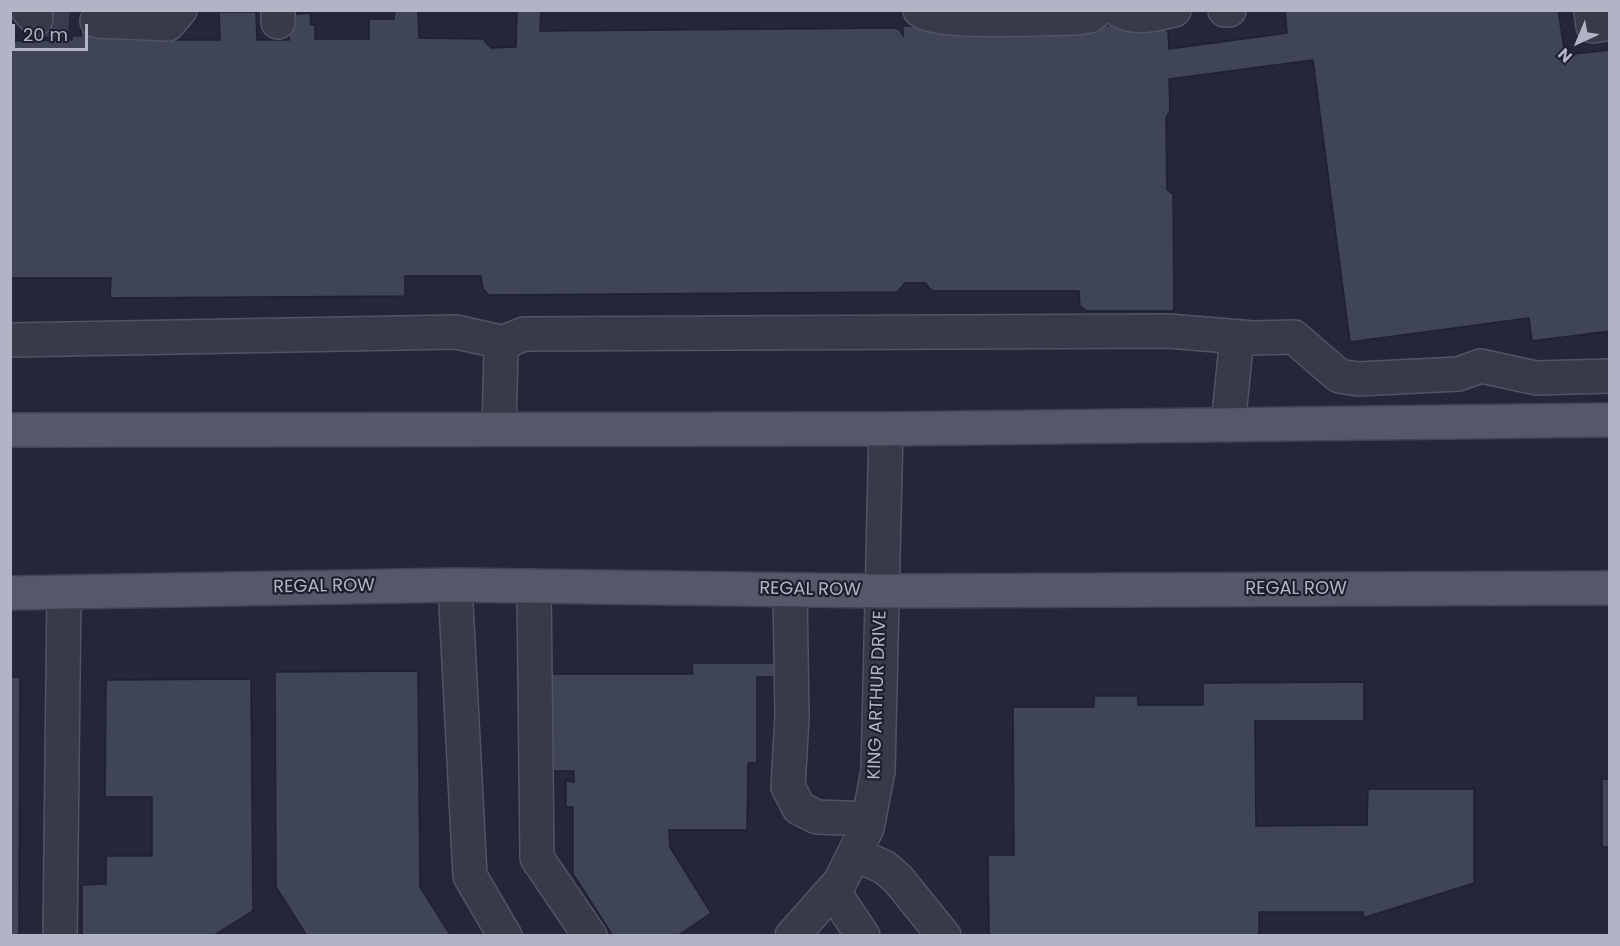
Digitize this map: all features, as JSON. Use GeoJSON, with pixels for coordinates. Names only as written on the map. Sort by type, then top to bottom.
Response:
{"type":"FeatureCollection","features":[{"type":"Feature","properties":{"kind":"main road"},"geometry":{"type":"LineString","coordinates":[[10,430],[886,429],[1610,420]]}},
{"type":"Feature","properties":{"kind":"main road","name":"REGAL ROW"},"geometry":{"type":"LineString","coordinates":[[10,592],[455,585],[882,591],[1610,588]]}},
{"type":"Feature","properties":{"kind":"street"},"geometry":{"type":"LineString","coordinates":[[92,18],[168,24],[180,10]]}},
{"type":"Feature","properties":{"kind":"street"},"geometry":{"type":"LineString","coordinates":[[920,10],[925,15],[1076,18],[1090,16],[1097,10]]}},
{"type":"Feature","properties":{"kind":"street"},"geometry":{"type":"LineString","coordinates":[[1119,10],[1125,14],[1155,15],[1174,10]]}},
{"type":"Feature","properties":{"kind":"street"},"geometry":{"type":"LineString","coordinates":[[1591,10],[1593,26],[1610,23]]}},
{"type":"Feature","properties":{"kind":"street"},"geometry":{"type":"LineString","coordinates":[[499,428],[501,350],[506,343],[524,334],[1168,331],[1237,337],[1294,337],[1339,376],[1358,378],[1458,374],[1481,366],[1536,378],[1610,376]]}},
{"type":"Feature","properties":{"kind":"street"},"geometry":{"type":"LineString","coordinates":[[10,340],[456,332],[506,343]]}},
{"type":"Feature","properties":{"kind":"street"},"geometry":{"type":"LineString","coordinates":[[1228,425],[1237,337]]}},
{"type":"Feature","properties":{"kind":"street","name":"KING ARTHUR DRIVE"},"geometry":{"type":"LineString","coordinates":[[792,936],[833,891],[854,854],[869,819],[878,771],[886,429]]}},
{"type":"Feature","properties":{"kind":"street"},"geometry":{"type":"LineString","coordinates":[[455,585],[470,876],[505,936]]}},
{"type":"Feature","properties":{"kind":"street"},"geometry":{"type":"LineString","coordinates":[[534,586],[537,858],[590,936]]}},
{"type":"Feature","properties":{"kind":"street"},"geometry":{"type":"LineString","coordinates":[[790,590],[792,717],[788,788],[799,808],[817,817],[869,819]]}},
{"type":"Feature","properties":{"kind":"street"},"geometry":{"type":"LineString","coordinates":[[60,936],[64,592]]}},
{"type":"Feature","properties":{"kind":"street"},"geometry":{"type":"LineString","coordinates":[[854,854],[884,867],[898,879],[944,936]]}},
{"type":"Feature","properties":{"kind":"street"},"geometry":{"type":"LineString","coordinates":[[833,891],[864,936]]}},
{"type":"Feature","properties":{"kind":"building"},"geometry":{"type":"Polygon","coordinates":[[[395,10],[418,10],[419,38],[483,39],[491,48],[516,47],[517,10],[541,10],[540,31],[893,28],[899,29],[903,36],[903,26],[1157,25],[1168,31],[1169,49],[1287,33],[1285,10],[1558,10],[1565,55],[1610,50],[1610,331],[1532,341],[1529,318],[1350,342],[1313,60],[1169,79],[1170,110],[1166,118],[1167,190],[1173,194],[1174,311],[1087,311],[1080,306],[1079,291],[932,291],[925,283],[905,283],[897,292],[489,295],[483,289],[481,276],[405,276],[405,296],[110,298],[111,278],[10,278],[10,41],[72,40],[72,36],[81,36],[81,29],[129,31],[129,40],[220,40],[219,12],[256,12],[257,40],[289,40],[289,15],[310,13],[311,25],[315,25],[315,39],[369,39],[369,19],[394,19],[395,10]]]}},
{"type":"Feature","properties":{"kind":"building"},"geometry":{"type":"Polygon","coordinates":[[[692,663],[775,663],[774,677],[757,677],[757,763],[748,763],[747,830],[669,830],[670,847],[711,913],[677,936],[613,936],[573,874],[573,807],[566,807],[566,781],[574,782],[574,771],[552,771],[551,674],[693,674],[692,663]]]}},
{"type":"Feature","properties":{"kind":"building"},"geometry":{"type":"Polygon","coordinates":[[[418,671],[420,887],[451,936],[307,936],[276,887],[275,672],[418,671]]]}},
{"type":"Feature","properties":{"kind":"building"},"geometry":{"type":"Polygon","coordinates":[[[10,677],[20,677],[19,936],[10,936],[10,677]]]}},
{"type":"Feature","properties":{"kind":"building"},"geometry":{"type":"Polygon","coordinates":[[[251,679],[253,911],[213,936],[82,936],[82,885],[106,884],[106,856],[152,856],[152,797],[105,797],[106,680],[251,679]]]}},
{"type":"Feature","properties":{"kind":"building"},"geometry":{"type":"Polygon","coordinates":[[[1364,682],[1364,721],[1255,721],[1256,826],[1367,825],[1368,789],[1474,789],[1474,883],[1363,918],[1363,912],[1259,912],[1259,936],[989,936],[988,855],[1014,855],[1013,707],[1094,707],[1094,696],[1138,696],[1138,705],[1203,705],[1203,683],[1364,682]]]}},
{"type":"Feature","properties":{"kind":"building"},"geometry":{"type":"Polygon","coordinates":[[[1602,779],[1610,779],[1610,847],[1602,847],[1602,779]]]}},
{"type":"Feature","properties":{"kind":"tunnel"},"geometry":{"type":"LineString","coordinates":[[36,19],[77,22]]}}]}
